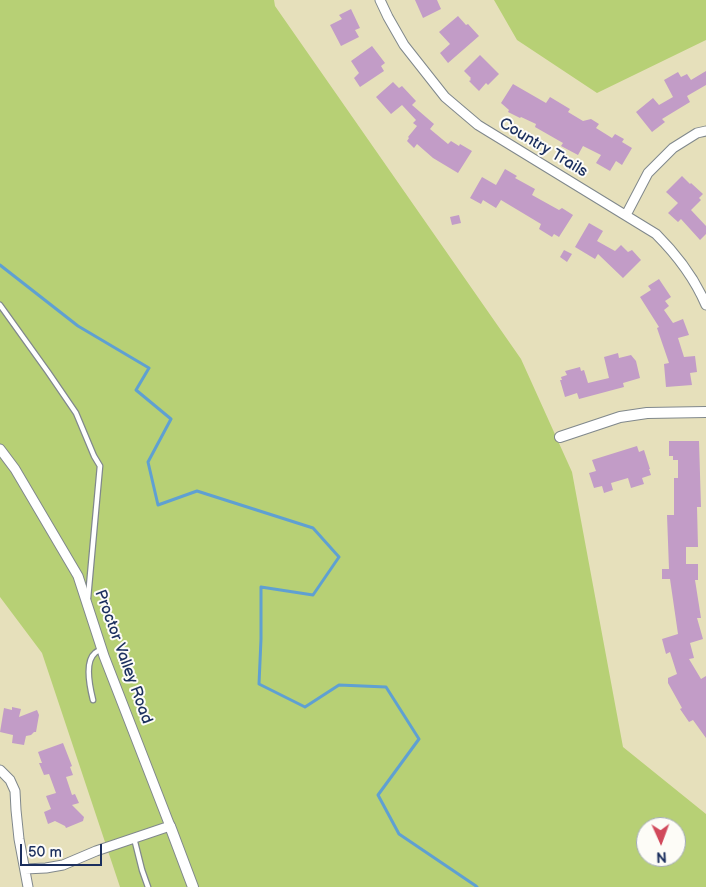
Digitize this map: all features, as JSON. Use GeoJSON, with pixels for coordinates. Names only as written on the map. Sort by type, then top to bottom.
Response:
{"type":"FeatureCollection","features":[{"type":"Feature","properties":{"kind":"street","name":"Country Trails"},"geometry":{"type":"LineString","coordinates":[[380,0],[404,45],[445,97],[478,126],[656,234],[690,273],[706,305]]}},
{"type":"Feature","properties":{"kind":"street"},"geometry":{"type":"LineString","coordinates":[[626,215],[648,173],[673,148],[697,133],[706,131]]}},
{"type":"Feature","properties":{"kind":"street"},"geometry":{"type":"LineString","coordinates":[[560,437],[620,417],[647,413],[706,412]]}},
{"type":"Feature","properties":{"kind":"street","name":"Proctor Valley Road"},"geometry":{"type":"LineString","coordinates":[[0,449],[15,469],[78,576],[102,649],[193,887]]}},
{"type":"Feature","properties":{"kind":"street"},"geometry":{"type":"LineString","coordinates":[[0,770],[10,780],[15,791],[19,839],[28,887]]}},
{"type":"Feature","properties":{"kind":"street"},"geometry":{"type":"LineString","coordinates":[[25,868],[46,868],[63,865],[96,851],[170,826]]}},
{"type":"Feature","properties":{"kind":"lane"},"geometry":{"type":"LineString","coordinates":[[0,304],[76,413],[90,448],[100,466],[88,606]]}},
{"type":"Feature","properties":{"kind":"lane"},"geometry":{"type":"LineString","coordinates":[[94,700],[91,692],[89,665],[95,653],[102,649]]}},
{"type":"Feature","properties":{"kind":"lane"},"geometry":{"type":"LineString","coordinates":[[134,838],[148,887]]}},
{"type":"Feature","properties":{"kind":"green space"},"geometry":{"type":"Polygon","coordinates":[[[0,0],[274,0],[275,6],[521,359],[572,472],[623,747],[706,814],[706,887],[120,887],[42,653],[0,597],[0,0]]]}},
{"type":"Feature","properties":{"kind":"green space"},"geometry":{"type":"Polygon","coordinates":[[[494,0],[706,0],[706,40],[597,93],[517,40],[494,0]]]}},
{"type":"Feature","properties":{"kind":"building"},"geometry":{"type":"Polygon","coordinates":[[[415,0],[437,0],[441,9],[423,18],[415,0]]]}},
{"type":"Feature","properties":{"kind":"building"},"geometry":{"type":"Polygon","coordinates":[[[351,9],[360,28],[355,30],[359,37],[341,46],[330,25],[342,19],[339,15],[351,9]]]}},
{"type":"Feature","properties":{"kind":"building"},"geometry":{"type":"Polygon","coordinates":[[[458,16],[479,36],[448,63],[440,53],[450,44],[439,32],[458,16]]]}},
{"type":"Feature","properties":{"kind":"building"},"geometry":{"type":"Polygon","coordinates":[[[372,46],[385,63],[381,66],[384,71],[360,87],[354,78],[359,73],[351,61],[372,46]]]}},
{"type":"Feature","properties":{"kind":"building"},"geometry":{"type":"Polygon","coordinates":[[[480,55],[499,74],[488,85],[486,83],[479,91],[469,81],[471,78],[464,71],[480,55]]]}},
{"type":"Feature","properties":{"kind":"building"},"geometry":{"type":"Polygon","coordinates":[[[706,71],[706,85],[687,96],[690,102],[662,119],[665,122],[652,132],[636,112],[653,98],[659,105],[673,97],[664,80],[678,72],[681,77],[687,74],[691,80],[706,71]]]}},
{"type":"Feature","properties":{"kind":"building"},"geometry":{"type":"Polygon","coordinates":[[[393,82],[399,88],[402,86],[416,101],[412,105],[434,124],[430,129],[448,144],[451,141],[472,151],[458,173],[433,158],[417,144],[414,148],[407,141],[417,126],[413,123],[416,120],[402,105],[391,114],[376,97],[393,82]]]}},
{"type":"Feature","properties":{"kind":"building"},"geometry":{"type":"Polygon","coordinates":[[[513,84],[546,103],[550,97],[570,109],[568,112],[583,121],[591,119],[599,124],[596,128],[612,138],[615,134],[624,139],[622,142],[632,148],[622,165],[616,161],[610,171],[596,163],[601,155],[583,146],[578,155],[561,146],[563,143],[535,127],[536,124],[508,112],[509,110],[501,103],[513,84]]]}},
{"type":"Feature","properties":{"kind":"building"},"geometry":{"type":"Polygon","coordinates":[[[505,169],[517,176],[515,178],[535,189],[532,195],[559,210],[562,208],[573,215],[559,237],[554,234],[552,237],[539,229],[541,224],[501,200],[496,208],[483,200],[481,204],[470,198],[482,177],[496,185],[505,169]]]}},
{"type":"Feature","properties":{"kind":"building"},"geometry":{"type":"Polygon","coordinates":[[[682,176],[703,194],[699,198],[701,200],[691,210],[706,226],[706,234],[700,240],[681,219],[678,222],[668,213],[678,203],[666,192],[682,176]]]}},
{"type":"Feature","properties":{"kind":"building"},"geometry":{"type":"Polygon","coordinates":[[[459,215],[461,223],[452,225],[450,217],[459,215]]]}},
{"type":"Feature","properties":{"kind":"building"},"geometry":{"type":"Polygon","coordinates":[[[589,223],[603,231],[597,241],[615,251],[621,245],[628,252],[632,250],[641,260],[623,278],[598,254],[595,259],[575,247],[589,223]]]}},
{"type":"Feature","properties":{"kind":"building"},"geometry":{"type":"Polygon","coordinates":[[[564,250],[572,254],[567,262],[560,257],[564,250]]]}},
{"type":"Feature","properties":{"kind":"building"},"geometry":{"type":"Polygon","coordinates":[[[659,279],[671,297],[665,301],[669,306],[664,310],[673,323],[683,319],[689,335],[678,338],[684,357],[695,356],[697,372],[690,373],[692,385],[666,387],[664,364],[669,363],[657,328],[659,327],[640,297],[651,290],[648,286],[659,279]]]}},
{"type":"Feature","properties":{"kind":"building"},"geometry":{"type":"Polygon","coordinates":[[[618,353],[619,358],[631,355],[636,361],[640,378],[623,383],[624,387],[579,399],[577,393],[565,397],[560,380],[562,380],[561,377],[567,375],[565,371],[580,367],[581,371],[584,370],[588,383],[609,378],[604,357],[618,353]]]}},
{"type":"Feature","properties":{"kind":"building"},"geometry":{"type":"Polygon","coordinates":[[[669,441],[699,441],[701,507],[697,507],[698,547],[686,547],[686,564],[698,564],[698,580],[695,580],[701,618],[697,618],[703,639],[690,643],[694,658],[689,659],[701,679],[706,676],[706,738],[693,720],[689,722],[680,709],[682,708],[668,683],[668,678],[677,674],[670,652],[666,654],[662,639],[678,634],[670,579],[662,579],[662,569],[669,569],[667,515],[674,515],[674,478],[678,478],[678,460],[673,460],[673,456],[669,456],[669,441]]]}},
{"type":"Feature","properties":{"kind":"building"},"geometry":{"type":"Polygon","coordinates":[[[637,446],[639,452],[644,450],[650,469],[651,475],[642,478],[644,484],[631,488],[628,478],[611,483],[613,490],[604,493],[602,486],[594,488],[589,473],[596,471],[592,460],[637,446]]]}},
{"type":"Feature","properties":{"kind":"building"},"geometry":{"type":"Polygon","coordinates":[[[12,707],[21,709],[19,717],[37,710],[39,715],[36,732],[26,736],[24,745],[12,743],[13,735],[0,732],[4,708],[12,710],[12,707]]]}},
{"type":"Feature","properties":{"kind":"building"},"geometry":{"type":"Polygon","coordinates":[[[63,743],[72,766],[70,767],[73,775],[66,777],[72,795],[75,794],[79,803],[72,805],[84,817],[83,821],[66,828],[55,821],[48,824],[44,812],[51,809],[46,796],[56,793],[49,774],[44,775],[39,763],[42,763],[38,752],[63,743]]]}},
{"type":"Feature","properties":{"kind":"waterway"},"geometry":{"type":"LineString","coordinates":[[0,265],[78,326],[149,368],[136,390],[171,419],[148,462],[158,505],[197,491],[313,528],[339,557],[313,595],[261,587],[259,684],[305,707],[339,685],[386,687],[419,739],[378,795],[399,834],[477,887]]}}]}
